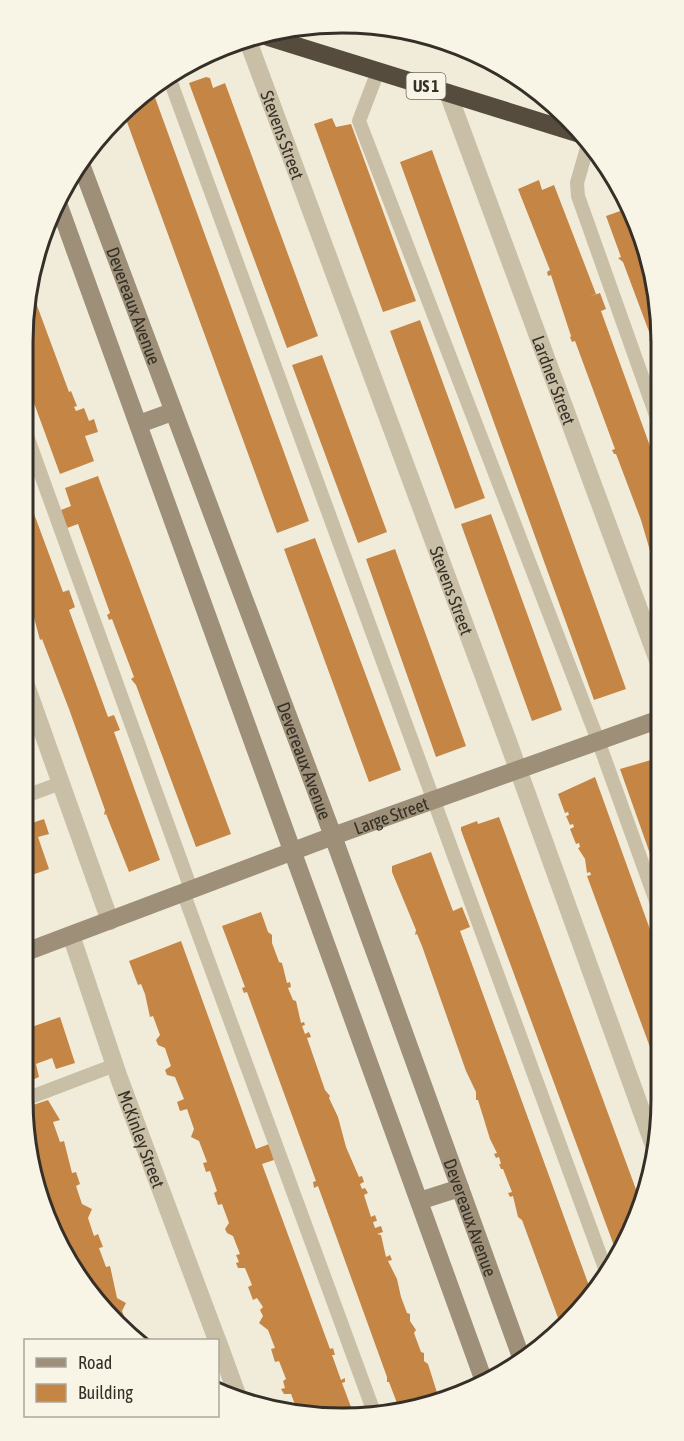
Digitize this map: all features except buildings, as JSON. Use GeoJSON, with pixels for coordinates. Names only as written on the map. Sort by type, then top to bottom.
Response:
{"type":"FeatureCollection","features":[{"type":"Feature","properties":{"kind":"highway","name":"US 1"},"geometry":{"type":"LineString","coordinates":[[278,40],[566,130]]}},
{"type":"Feature","properties":{"kind":"main road","name":"Devereaux Avenue"},"geometry":{"type":"LineString","coordinates":[[84,172],[333,836],[518,1353]]}},
{"type":"Feature","properties":{"kind":"main road","name":"Devereaux Avenue"},"geometry":{"type":"LineString","coordinates":[[62,213],[482,1375]]}},
{"type":"Feature","properties":{"kind":"main road"},"geometry":{"type":"LineString","coordinates":[[139,424],[172,412]]}},
{"type":"Feature","properties":{"kind":"main road","name":"Large Street"},"geometry":{"type":"LineString","coordinates":[[33,949],[333,836],[651,723]]}},
{"type":"Feature","properties":{"kind":"main road"},"geometry":{"type":"LineString","coordinates":[[419,1201],[460,1188]]}},
{"type":"Feature","properties":{"kind":"street","name":"Stevens Street"},"geometry":{"type":"LineString","coordinates":[[250,47],[649,1131]]}},
{"type":"Feature","properties":{"kind":"street","name":"Lardner Street"},"geometry":{"type":"LineString","coordinates":[[448,93],[651,642]]}},
{"type":"Feature","properties":{"kind":"street"},"geometry":{"type":"LineString","coordinates":[[33,706],[110,921]]}},
{"type":"Feature","properties":{"kind":"street","name":"McKinley Street"},"geometry":{"type":"LineString","coordinates":[[71,935],[115,1065],[216,1339]]}},
{"type":"Feature","properties":{"kind":"street","name":"McKinley Street"},"geometry":{"type":"LineString","coordinates":[[219,1346],[235,1389]]}},
{"type":"Feature","properties":{"kind":"lane"},"geometry":{"type":"LineString","coordinates":[[378,71],[359,121],[599,743],[651,887]]}},
{"type":"Feature","properties":{"kind":"lane"},"geometry":{"type":"LineString","coordinates":[[172,84],[603,1264]]}},
{"type":"Feature","properties":{"kind":"lane"},"geometry":{"type":"LineString","coordinates":[[586,152],[577,183],[578,196],[651,401]]}},
{"type":"Feature","properties":{"kind":"lane"},"geometry":{"type":"LineString","coordinates":[[33,456],[372,1406]]}},
{"type":"Feature","properties":{"kind":"lane"},"geometry":{"type":"LineString","coordinates":[[33,793],[61,783]]}},
{"type":"Feature","properties":{"kind":"lane"},"geometry":{"type":"LineString","coordinates":[[33,1096],[115,1065]]}}]}
